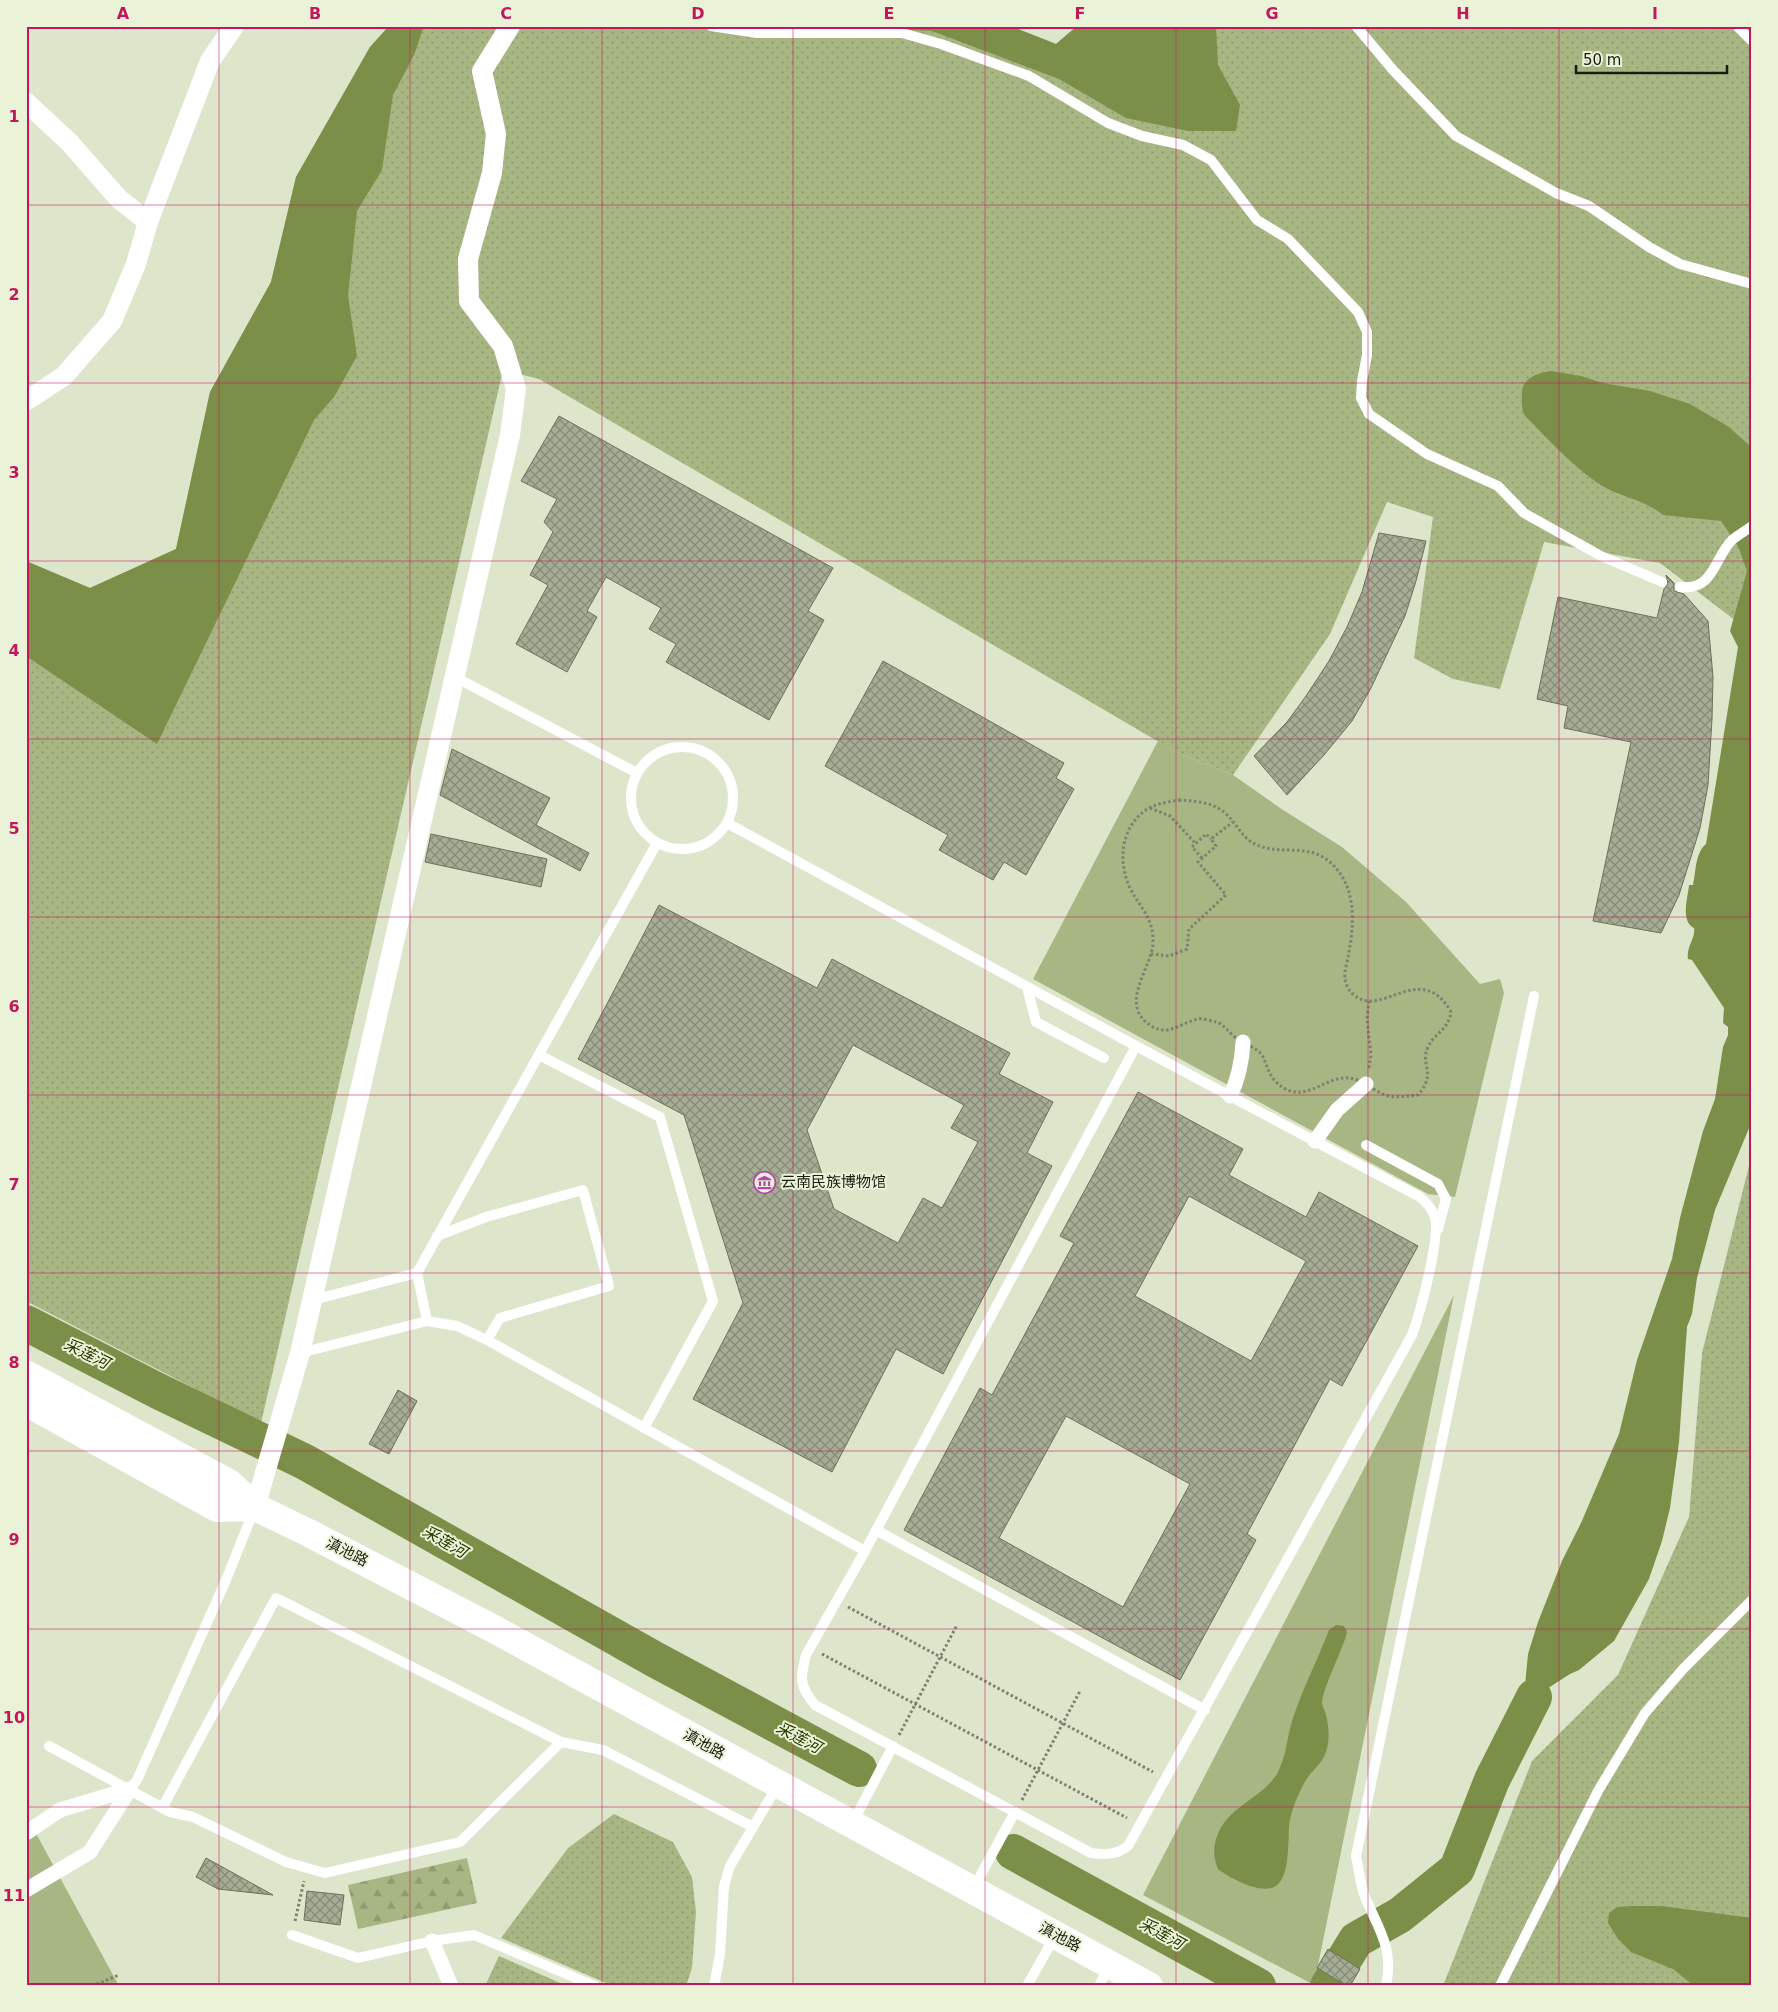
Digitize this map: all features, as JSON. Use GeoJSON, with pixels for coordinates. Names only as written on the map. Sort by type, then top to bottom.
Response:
{"type":"FeatureCollection","features":[{"type":"Feature","properties":{"kind":"main road","name":"滇池路"},"geometry":{"type":"LineString","coordinates":[[26,1374],[229,1483],[255,1507],[492,1628],[1055,1935],[1105,1975],[1149,1986]]}},
{"type":"Feature","properties":{"kind":"main road","name":"滇池路"},"geometry":{"type":"LineString","coordinates":[[26,1402],[217,1508],[255,1507]]}},
{"type":"Feature","properties":{"kind":"street"},"geometry":{"type":"LineString","coordinates":[[26,401],[64,376],[112,321],[136,264],[148,222],[210,62],[234,26]]}},
{"type":"Feature","properties":{"kind":"street"},"geometry":{"type":"LineString","coordinates":[[255,1507],[300,1353],[313,1300],[510,436],[516,389],[503,346],[470,301],[468,259],[492,173],[496,134],[482,71],[510,26]]}},
{"type":"Feature","properties":{"kind":"street"},"geometry":{"type":"LineString","coordinates":[[26,102],[70,143],[118,198],[148,222]]}},
{"type":"Feature","properties":{"kind":"street"},"geometry":{"type":"LineString","coordinates":[[1230,1096],[1237,1082],[1241,1066],[1243,1042]]}},
{"type":"Feature","properties":{"kind":"street"},"geometry":{"type":"LineString","coordinates":[[1315,1141],[1337,1110],[1366,1084]]}},
{"type":"Feature","properties":{"kind":"street"},"geometry":{"type":"LineString","coordinates":[[26,1832],[60,1810],[130,1789]]}},
{"type":"Feature","properties":{"kind":"street"},"geometry":{"type":"LineString","coordinates":[[26,1890],[90,1852],[130,1789]]}},
{"type":"Feature","properties":{"kind":"street"},"geometry":{"type":"LineString","coordinates":[[432,1941],[451,1986]]}},
{"type":"Feature","properties":{"kind":"lane"},"geometry":{"type":"LineString","coordinates":[[711,26],[758,33],[902,33],[941,44],[1029,76],[1108,123],[1142,136],[1183,145],[1211,160],[1257,220],[1288,239],[1358,312],[1367,332],[1367,355],[1361,398],[1369,414],[1427,454],[1498,486],[1524,513],[1601,556],[1662,582]]}},
{"type":"Feature","properties":{"kind":"lane"},"geometry":{"type":"LineString","coordinates":[[1356,26],[1393,70],[1456,136],[1556,193],[1589,206],[1649,247],[1680,264],[1752,284]]}},
{"type":"Feature","properties":{"kind":"lane"},"geometry":{"type":"LineString","coordinates":[[1737,26],[1752,41]]}},
{"type":"Feature","properties":{"kind":"lane"},"geometry":{"type":"LineString","coordinates":[[1680,587],[1696,587],[1706,581],[1731,541],[1752,526]]}},
{"type":"Feature","properties":{"kind":"lane"},"geometry":{"type":"LineString","coordinates":[[455,678],[637,773]]}},
{"type":"Feature","properties":{"kind":"lane"},"geometry":{"type":"LineString","coordinates":[[682,746],[699,750],[715,758],[726,772],[733,788],[733,807],[727,824],[717,836],[704,845],[688,850],[672,849],[657,844],[644,834],[636,820],[631,805],[632,788],[637,773],[648,759],[664,750],[682,746]]}},
{"type":"Feature","properties":{"kind":"lane"},"geometry":{"type":"LineString","coordinates":[[727,824],[1136,1046],[1420,1197],[1428,1204],[1435,1216],[1436,1235]]}},
{"type":"Feature","properties":{"kind":"lane"},"geometry":{"type":"LineString","coordinates":[[427,1321],[417,1274],[657,844]]}},
{"type":"Feature","properties":{"kind":"lane"},"geometry":{"type":"LineString","coordinates":[[1027,987],[1036,1022],[1104,1058]]}},
{"type":"Feature","properties":{"kind":"lane"},"geometry":{"type":"LineString","coordinates":[[1386,1986],[1389,1970],[1386,1943],[1364,1895],[1356,1856],[1534,996]]}},
{"type":"Feature","properties":{"kind":"lane"},"geometry":{"type":"LineString","coordinates":[[1136,1046],[865,1552],[811,1647],[801,1672],[801,1683],[806,1695],[815,1705],[1091,1853],[1113,1854],[1128,1846],[1141,1826],[1412,1335],[1420,1312],[1436,1235],[1446,1199],[1438,1184],[1366,1146]]}},
{"type":"Feature","properties":{"kind":"lane"},"geometry":{"type":"LineString","coordinates":[[538,1055],[660,1117],[713,1301],[644,1428]]}},
{"type":"Feature","properties":{"kind":"lane"},"geometry":{"type":"LineString","coordinates":[[437,1236],[486,1217],[583,1190],[609,1286],[500,1318],[487,1340]]}},
{"type":"Feature","properties":{"kind":"lane"},"geometry":{"type":"LineString","coordinates":[[313,1300],[417,1274]]}},
{"type":"Feature","properties":{"kind":"lane"},"geometry":{"type":"LineString","coordinates":[[300,1353],[427,1321],[457,1326],[487,1340],[865,1552]]}},
{"type":"Feature","properties":{"kind":"lane"},"geometry":{"type":"LineString","coordinates":[[130,1789],[137,1780],[226,1580],[255,1507]]}},
{"type":"Feature","properties":{"kind":"lane"},"geometry":{"type":"LineString","coordinates":[[876,1530],[1204,1710]]}},
{"type":"Feature","properties":{"kind":"lane"},"geometry":{"type":"LineString","coordinates":[[162,1808],[276,1598],[561,1742],[603,1750],[753,1828]]}},
{"type":"Feature","properties":{"kind":"lane"},"geometry":{"type":"LineString","coordinates":[[1500,1986],[1598,1791],[1645,1713],[1683,1669],[1752,1600]]}},
{"type":"Feature","properties":{"kind":"lane"},"geometry":{"type":"LineString","coordinates":[[49,1746],[170,1812],[193,1817],[286,1862],[325,1873],[460,1842],[561,1742]]}},
{"type":"Feature","properties":{"kind":"lane"},"geometry":{"type":"LineString","coordinates":[[852,1825],[893,1746]]}},
{"type":"Feature","properties":{"kind":"lane"},"geometry":{"type":"LineString","coordinates":[[714,1986],[720,1954],[724,1886],[730,1866],[778,1785]]}},
{"type":"Feature","properties":{"kind":"lane"},"geometry":{"type":"LineString","coordinates":[[973,1890],[1015,1812]]}},
{"type":"Feature","properties":{"kind":"lane"},"geometry":{"type":"LineString","coordinates":[[292,1936],[358,1958],[432,1941],[474,1935],[595,1986]]}},
{"type":"Feature","properties":{"kind":"lane"},"geometry":{"type":"LineString","coordinates":[[1027,1986],[1055,1935]]}},
{"type":"Feature","properties":{"kind":"path"},"geometry":{"type":"LineString","coordinates":[[1178,800],[1198,802],[1219,808],[1233,822],[1245,838],[1256,844],[1264,847],[1311,850],[1325,858],[1338,870],[1347,886],[1352,906],[1353,927],[1345,978],[1348,989],[1355,996],[1377,1000],[1397,995],[1409,989],[1420,988],[1439,996],[1446,1004],[1451,1012],[1450,1022],[1428,1045],[1425,1055],[1428,1076],[1426,1086],[1418,1095],[1387,1096],[1351,1078],[1341,1078],[1314,1090],[1304,1092],[1285,1088],[1276,1082],[1270,1074],[1262,1056],[1255,1048],[1243,1042],[1219,1023],[1199,1019],[1167,1031],[1155,1028],[1144,1020],[1137,1004],[1140,982],[1151,954],[1153,943],[1151,921],[1130,889],[1123,870],[1122,850],[1128,830],[1141,814],[1150,808],[1178,800]]}},
{"type":"Feature","properties":{"kind":"path"},"geometry":{"type":"LineString","coordinates":[[1150,808],[1170,816],[1196,844]]}},
{"type":"Feature","properties":{"kind":"path"},"geometry":{"type":"LineString","coordinates":[[1211,840],[1233,822]]}},
{"type":"Feature","properties":{"kind":"path"},"geometry":{"type":"LineString","coordinates":[[1151,954],[1168,956],[1187,948],[1189,929],[1226,895],[1198,862],[1216,846],[1206,834],[1192,847],[1202,858]]}},
{"type":"Feature","properties":{"kind":"path"},"geometry":{"type":"LineString","coordinates":[[1369,1000],[1367,1022],[1371,1055]]}},
{"type":"Feature","properties":{"kind":"path"},"geometry":{"type":"LineString","coordinates":[[837,1601],[1167,1779]]}},
{"type":"Feature","properties":{"kind":"path"},"geometry":{"type":"LineString","coordinates":[[893,1746],[958,1625]]}},
{"type":"Feature","properties":{"kind":"path"},"geometry":{"type":"LineString","coordinates":[[811,1647],[1141,1826]]}},
{"type":"Feature","properties":{"kind":"path"},"geometry":{"type":"LineString","coordinates":[[1015,1812],[1080,1691]]}},
{"type":"Feature","properties":{"kind":"path"},"geometry":{"type":"LineString","coordinates":[[292,1936],[307,1868]]}},
{"type":"Feature","properties":{"kind":"path"},"geometry":{"type":"LineString","coordinates":[[92,1986],[119,1975]]}},
{"type":"Feature","properties":{"kind":"green space"},"geometry":{"type":"Polygon","coordinates":[[[389,26],[1010,26],[1056,44],[1077,26],[1752,26],[1752,638],[1736,621],[1660,563],[1544,542],[1500,689],[1453,679],[1414,658],[1433,517],[1387,502],[1330,634],[1233,775],[1176,752],[539,379],[503,370],[261,1423],[26,1301],[26,561],[90,588],[176,549],[210,392],[271,282],[296,177],[370,47],[389,26]]]}},
{"type":"Feature","properties":{"kind":"green space"},"geometry":{"type":"Polygon","coordinates":[[[1158,741],[1176,752],[1233,775],[1283,810],[1342,847],[1406,902],[1480,984],[1500,979],[1504,993],[1455,1197],[1428,1194],[1033,979],[1158,741]]]}},
{"type":"Feature","properties":{"kind":"green space"},"geometry":{"type":"Polygon","coordinates":[[[1752,1154],[1752,1986],[1443,1986],[1532,1761],[1618,1675],[1689,1517],[1702,1353],[1752,1154]]]}},
{"type":"Feature","properties":{"kind":"green space"},"geometry":{"type":"Polygon","coordinates":[[[1454,1295],[1314,1985],[1143,1895],[1454,1295]]]}},
{"type":"Feature","properties":{"kind":"green space"},"geometry":{"type":"Polygon","coordinates":[[[614,1814],[673,1842],[692,1877],[696,1912],[692,1968],[686,1986],[613,1986],[501,1938],[568,1848],[614,1814]]]}},
{"type":"Feature","properties":{"kind":"green space"},"geometry":{"type":"Polygon","coordinates":[[[27,1817],[119,1986],[26,1986],[27,1817]]]}},
{"type":"Feature","properties":{"kind":"green space"},"geometry":{"type":"Polygon","coordinates":[[[467,1858],[477,1903],[358,1929],[348,1885],[467,1858]]]}},
{"type":"Feature","properties":{"kind":"green space"},"geometry":{"type":"Polygon","coordinates":[[[499,1956],[567,1986],[485,1986],[499,1956]]]}},
{"type":"Feature","properties":{"kind":"shaded area"},"geometry":{"type":"Polygon","coordinates":[[[389,26],[424,26],[414,55],[393,95],[382,170],[357,211],[348,296],[357,356],[334,397],[314,420],[157,744],[26,656],[26,561],[90,588],[176,549],[210,392],[271,282],[296,177],[370,47],[389,26]]]}},
{"type":"Feature","properties":{"kind":"shaded area"},"geometry":{"type":"Polygon","coordinates":[[[824,26],[1010,26],[1056,44],[1077,26],[1216,26],[1218,65],[1240,105],[1236,131],[1188,131],[1126,118],[1059,79],[932,31],[824,26]]]}},
{"type":"Feature","properties":{"kind":"shaded area"},"geometry":{"type":"Polygon","coordinates":[[[1551,371],[1650,391],[1690,404],[1729,427],[1751,447],[1752,1121],[1715,1210],[1697,1278],[1692,1314],[1687,1327],[1679,1442],[1670,1508],[1662,1541],[1649,1579],[1614,1641],[1579,1670],[1534,1697],[1524,1696],[1528,1654],[1538,1622],[1562,1561],[1581,1523],[1619,1434],[1637,1360],[1672,1259],[1680,1218],[1703,1131],[1715,1099],[1723,1047],[1728,1035],[1728,1027],[1723,1023],[1724,1008],[1692,960],[1688,959],[1688,950],[1694,935],[1694,928],[1687,920],[1686,908],[1689,885],[1693,885],[1698,858],[1706,844],[1738,647],[1730,631],[1747,571],[1738,546],[1721,521],[1663,515],[1650,506],[1611,491],[1586,474],[1542,434],[1524,414],[1522,391],[1523,386],[1529,379],[1551,371]]]}},
{"type":"Feature","properties":{"kind":"shaded area"},"geometry":{"type":"Polygon","coordinates":[[[1336,1625],[1344,1626],[1347,1632],[1323,1697],[1322,1704],[1328,1729],[1326,1752],[1306,1780],[1293,1808],[1289,1826],[1286,1869],[1283,1877],[1274,1887],[1268,1889],[1253,1887],[1230,1877],[1218,1869],[1214,1852],[1217,1836],[1229,1817],[1270,1783],[1277,1774],[1283,1760],[1298,1704],[1329,1630],[1336,1625]]]}},
{"type":"Feature","properties":{"kind":"shaded area"},"geometry":{"type":"Polygon","coordinates":[[[1661,1906],[1752,1918],[1752,1986],[1694,1986],[1673,1969],[1631,1952],[1618,1939],[1608,1923],[1609,1913],[1617,1907],[1661,1906]]]}},
{"type":"Feature","properties":{"kind":"building"},"geometry":{"type":"Polygon","coordinates":[[[559,416],[833,568],[808,611],[824,620],[769,720],[666,662],[676,644],[649,629],[661,608],[606,577],[587,611],[597,617],[567,672],[516,644],[548,585],[530,575],[553,532],[544,522],[557,499],[521,481],[559,416]]]}},
{"type":"Feature","properties":{"kind":"building"},"geometry":{"type":"Polygon","coordinates":[[[1379,533],[1426,541],[1405,616],[1371,688],[1352,721],[1287,795],[1254,756],[1287,722],[1329,661],[1347,627],[1362,592],[1379,533]]]}},
{"type":"Feature","properties":{"kind":"building"},"geometry":{"type":"Polygon","coordinates":[[[1666,575],[1674,583],[1674,591],[1684,594],[1708,621],[1713,677],[1708,785],[1700,828],[1679,895],[1661,933],[1593,921],[1631,742],[1564,728],[1568,706],[1537,699],[1558,597],[1657,618],[1664,589],[1668,584],[1666,575]]]}},
{"type":"Feature","properties":{"kind":"building"},"geometry":{"type":"Polygon","coordinates":[[[883,661],[1064,763],[1056,778],[1074,789],[1026,875],[1004,862],[993,880],[939,850],[948,835],[825,766],[883,661]]]}},
{"type":"Feature","properties":{"kind":"building"},"geometry":{"type":"Polygon","coordinates":[[[452,749],[550,798],[536,825],[589,853],[580,871],[440,795],[452,749]]]}},
{"type":"Feature","properties":{"kind":"building"},"geometry":{"type":"Polygon","coordinates":[[[431,834],[547,859],[541,887],[425,862],[431,834]]]}},
{"type":"Feature","properties":{"kind":"building","name":"云南民族博物馆"},"geometry":{"type":"Polygon","coordinates":[[[659,905],[817,988],[832,959],[1010,1053],[999,1074],[1053,1102],[1027,1153],[1052,1166],[943,1374],[896,1349],[832,1472],[693,1399],[743,1303],[684,1115],[578,1059],[659,905]],[[853,1045],[807,1130],[834,1209],[898,1243],[923,1198],[942,1208],[978,1142],[951,1128],[964,1105],[853,1045]]]}},
{"type":"Feature","properties":{"kind":"building"},"geometry":{"type":"Polygon","coordinates":[[[1138,1092],[1243,1149],[1229,1175],[1306,1217],[1319,1192],[1418,1246],[1342,1386],[1330,1379],[1247,1534],[1256,1540],[1180,1680],[904,1530],[980,1388],[992,1395],[1074,1243],[1060,1236],[1138,1092]],[[1189,1196],[1135,1296],[1251,1361],[1306,1261],[1189,1196]],[[1066,1416],[999,1538],[1123,1607],[1190,1484],[1066,1416]]]}},
{"type":"Feature","properties":{"kind":"building"},"geometry":{"type":"Polygon","coordinates":[[[398,1390],[417,1401],[389,1454],[369,1444],[398,1390]]]}},
{"type":"Feature","properties":{"kind":"building"},"geometry":{"type":"Polygon","coordinates":[[[206,1858],[273,1895],[218,1889],[196,1877],[206,1858]]]}},
{"type":"Feature","properties":{"kind":"building"},"geometry":{"type":"Polygon","coordinates":[[[307,1891],[344,1895],[340,1925],[304,1920],[307,1891]]]}},
{"type":"Feature","properties":{"kind":"building"},"geometry":{"type":"Polygon","coordinates":[[[1328,1949],[1360,1969],[1350,1986],[1317,1968],[1328,1949]]]}},
{"type":"Feature","properties":{"kind":"waterway","name":"采莲河"},"geometry":{"type":"LineString","coordinates":[[26,1323],[158,1391],[305,1462],[654,1659],[859,1769]]}},
{"type":"Feature","properties":{"kind":"waterway"},"geometry":{"type":"LineString","coordinates":[[1328,1986],[1356,1940],[1400,1915],[1457,1869],[1492,1780],[1534,1697]]}},
{"type":"Feature","properties":{"kind":"waterway","name":"采莲河"},"geometry":{"type":"LineString","coordinates":[[1013,1852],[1258,1986]]}},
{"type":"Feature","properties":{"kind":"place","name":"云南民族博物馆"},"geometry":{"type":"Point","coordinates":[765,1182]}}]}
